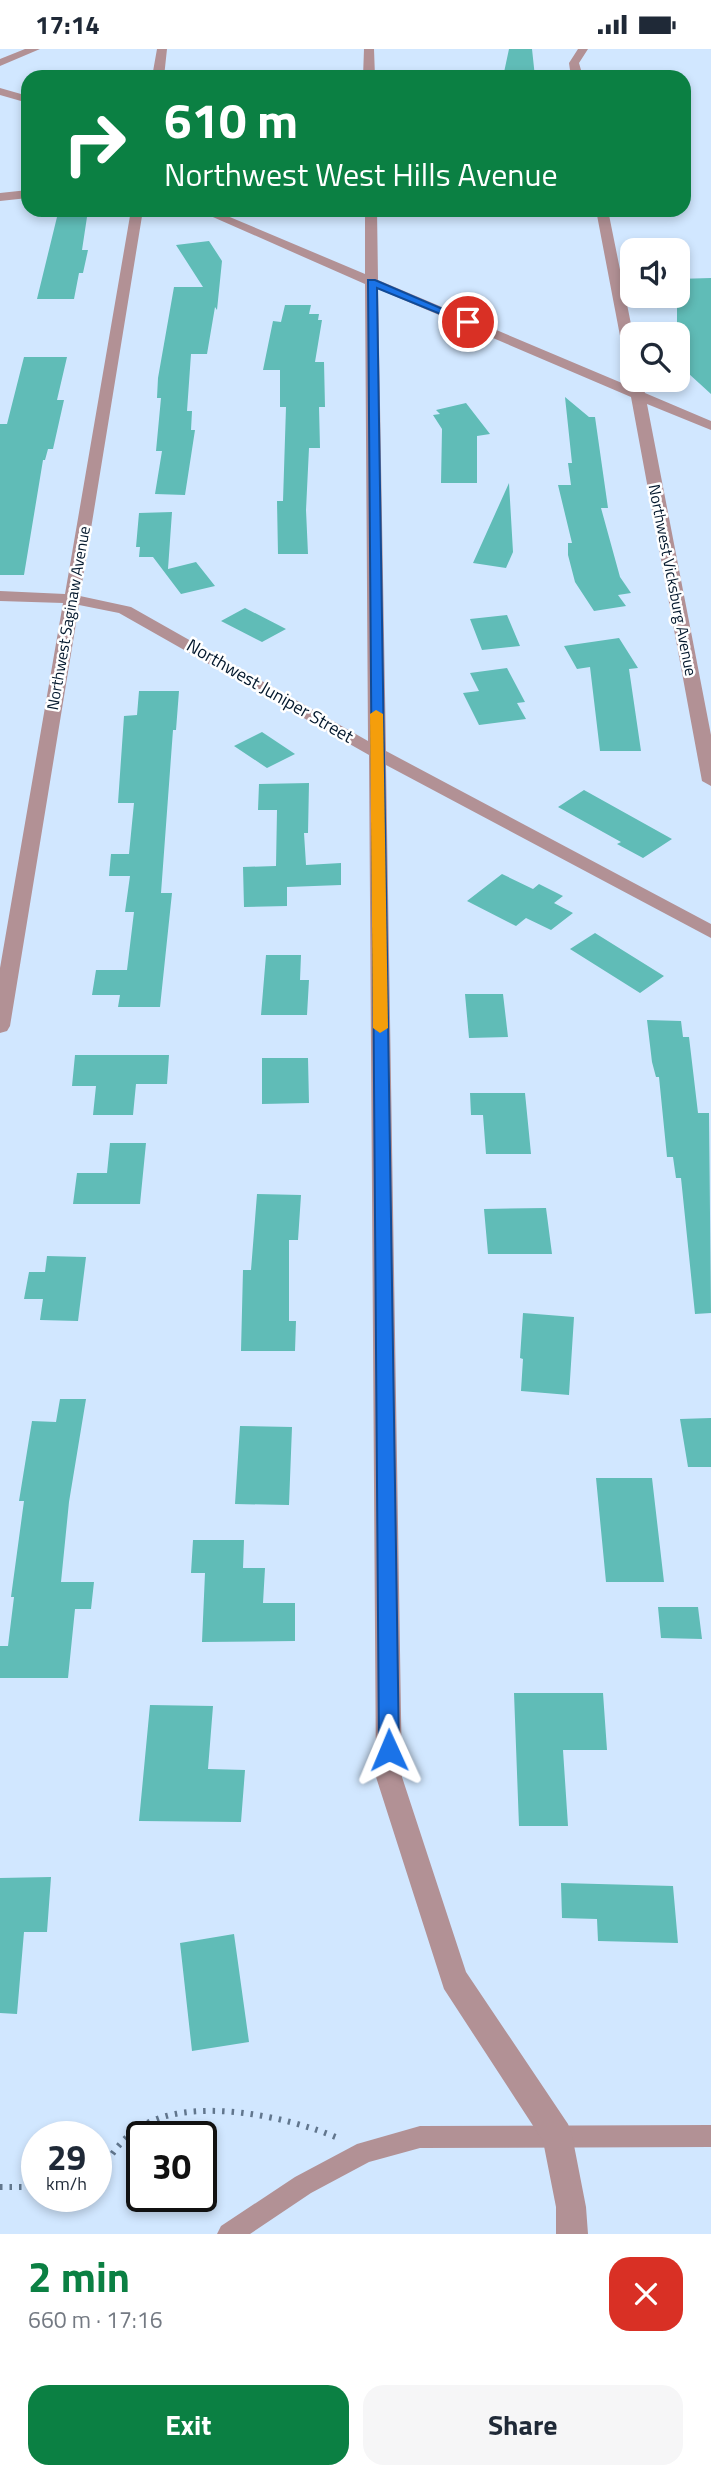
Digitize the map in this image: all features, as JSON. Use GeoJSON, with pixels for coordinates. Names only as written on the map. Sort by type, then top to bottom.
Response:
{"type":"FeatureCollection","features":[{"type":"Feature","properties":{"kind":"street"},"geometry":{"type":"LineString","coordinates":[[0,63],[35,49]]}},
{"type":"Feature","properties":{"kind":"street"},"geometry":{"type":"LineString","coordinates":[[159,70],[162,49]]}},
{"type":"Feature","properties":{"kind":"street"},"geometry":{"type":"LineString","coordinates":[[369,49],[369,70]]}},
{"type":"Feature","properties":{"kind":"street"},"geometry":{"type":"LineString","coordinates":[[575,70],[574,63],[583,49]]}},
{"type":"Feature","properties":{"kind":"street"},"geometry":{"type":"LineString","coordinates":[[0,91],[21,98]]}},
{"type":"Feature","properties":{"kind":"street"},"geometry":{"type":"LineString","coordinates":[[0,197],[21,195]]}},
{"type":"Feature","properties":{"kind":"street","name":"Northwest Saginaw Avenue"},"geometry":{"type":"LineString","coordinates":[[0,1026],[136,217]]}},
{"type":"Feature","properties":{"kind":"street"},"geometry":{"type":"LineString","coordinates":[[219,217],[372,282],[620,380]]}},
{"type":"Feature","properties":{"kind":"street"},"geometry":{"type":"LineString","coordinates":[[371,217],[390,1777],[454,1979],[557,2135],[571,2207],[572,2234]]}},
{"type":"Feature","properties":{"kind":"street"},"geometry":{"type":"LineString","coordinates":[[603,217],[624,322]]}},
{"type":"Feature","properties":{"kind":"street","name":"Northwest Vicksburg Avenue"},"geometry":{"type":"LineString","coordinates":[[637,392],[711,781]]}},
{"type":"Feature","properties":{"kind":"street"},"geometry":{"type":"LineString","coordinates":[[647,392],[711,426]]}},
{"type":"Feature","properties":{"kind":"street","name":"Northwest Juniper Street"},"geometry":{"type":"LineString","coordinates":[[0,596],[71,598],[96,601],[125,610],[377,753],[711,932]]}},
{"type":"Feature","properties":{"kind":"lane"},"geometry":{"type":"LineString","coordinates":[[229,2234],[303,2185],[365,2152],[420,2137],[711,2137]]}},
{"type":"Feature","properties":{"kind":"path"},"geometry":{"type":"LineString","coordinates":[[112,2155],[120,2144],[147,2123],[190,2111],[236,2113],[316,2126],[365,2152]]}},
{"type":"Feature","properties":{"kind":"path"},"geometry":{"type":"LineString","coordinates":[[0,2187],[21,2187]]}},
{"type":"Feature","properties":{"kind":"building"},"geometry":{"type":"Polygon","coordinates":[[[509,49],[532,49],[534,70],[504,70],[509,49]]]}},
{"type":"Feature","properties":{"kind":"building"},"geometry":{"type":"Polygon","coordinates":[[[57,217],[87,217],[82,250],[88,250],[83,273],[79,273],[74,299],[37,299],[57,217]]]}},
{"type":"Feature","properties":{"kind":"building"},"geometry":{"type":"Polygon","coordinates":[[[209,241],[222,261],[217,310],[215,307],[207,354],[191,354],[187,411],[192,411],[191,430],[195,430],[185,495],[155,494],[162,451],[156,451],[161,398],[157,398],[158,378],[174,287],[203,287],[176,245],[209,241]]]}},
{"type":"Feature","properties":{"kind":"building"},"geometry":{"type":"Polygon","coordinates":[[[711,278],[711,394],[690,375],[690,322],[677,322],[677,308],[690,308],[690,279],[711,278]]]}},
{"type":"Feature","properties":{"kind":"building"},"geometry":{"type":"Polygon","coordinates":[[[285,305],[311,305],[309,314],[319,314],[318,320],[322,320],[315,362],[324,362],[325,407],[319,407],[320,448],[309,448],[306,510],[308,554],[278,554],[277,501],[283,501],[286,407],[280,407],[280,370],[263,370],[273,321],[281,322],[285,305]]]}},
{"type":"Feature","properties":{"kind":"building"},"geometry":{"type":"Polygon","coordinates":[[[24,357],[67,357],[57,400],[64,400],[53,449],[48,449],[43,460],[24,575],[0,575],[0,424],[7,424],[24,357]]]}},
{"type":"Feature","properties":{"kind":"building"},"geometry":{"type":"Polygon","coordinates":[[[565,397],[589,417],[595,417],[608,508],[601,508],[620,577],[631,593],[618,595],[626,606],[594,611],[575,582],[568,555],[568,543],[572,543],[558,485],[571,485],[568,463],[572,463],[565,397]]]}},
{"type":"Feature","properties":{"kind":"building"},"geometry":{"type":"Polygon","coordinates":[[[466,403],[490,434],[477,436],[477,483],[441,483],[442,429],[433,415],[440,414],[436,410],[466,403]]]}},
{"type":"Feature","properties":{"kind":"building"},"geometry":{"type":"Polygon","coordinates":[[[509,483],[513,552],[506,568],[473,563],[509,483]]]}},
{"type":"Feature","properties":{"kind":"building"},"geometry":{"type":"Polygon","coordinates":[[[172,512],[168,569],[196,562],[215,586],[181,594],[153,557],[139,557],[140,547],[136,547],[139,513],[172,512]]]}},
{"type":"Feature","properties":{"kind":"building"},"geometry":{"type":"Polygon","coordinates":[[[245,608],[286,629],[262,642],[221,621],[245,608]]]}},
{"type":"Feature","properties":{"kind":"building"},"geometry":{"type":"Polygon","coordinates":[[[507,615],[520,646],[482,650],[470,619],[507,615]]]}},
{"type":"Feature","properties":{"kind":"building"},"geometry":{"type":"Polygon","coordinates":[[[619,638],[638,668],[629,669],[641,751],[600,751],[590,667],[577,669],[564,646],[619,638]]]}},
{"type":"Feature","properties":{"kind":"building"},"geometry":{"type":"Polygon","coordinates":[[[507,668],[525,702],[517,703],[526,719],[479,725],[463,693],[479,691],[470,673],[507,668]]]}},
{"type":"Feature","properties":{"kind":"building"},"geometry":{"type":"Polygon","coordinates":[[[139,691],[179,691],[176,730],[173,730],[161,893],[172,893],[160,1007],[118,1007],[120,995],[92,995],[96,970],[127,970],[134,912],[125,912],[130,876],[109,876],[111,854],[129,854],[134,803],[118,803],[124,716],[137,715],[139,691]]]}},
{"type":"Feature","properties":{"kind":"building"},"geometry":{"type":"Polygon","coordinates":[[[262,732],[295,754],[267,768],[234,746],[262,732]]]}},
{"type":"Feature","properties":{"kind":"building"},"geometry":{"type":"Polygon","coordinates":[[[309,783],[308,833],[304,833],[306,865],[341,863],[341,885],[287,887],[287,906],[244,907],[243,867],[276,866],[277,810],[258,810],[259,784],[309,783]]]}},
{"type":"Feature","properties":{"kind":"building"},"geometry":{"type":"Polygon","coordinates":[[[584,790],[672,839],[643,858],[617,844],[621,842],[558,807],[584,790]]]}},
{"type":"Feature","properties":{"kind":"building"},"geometry":{"type":"Polygon","coordinates":[[[502,874],[533,889],[539,884],[563,896],[554,903],[573,913],[551,930],[526,918],[516,926],[467,901],[502,874]]]}},
{"type":"Feature","properties":{"kind":"building"},"geometry":{"type":"Polygon","coordinates":[[[595,933],[664,976],[640,993],[570,949],[595,933]]]}},
{"type":"Feature","properties":{"kind":"building"},"geometry":{"type":"Polygon","coordinates":[[[266,955],[301,955],[300,980],[309,980],[307,1015],[261,1015],[266,955]]]}},
{"type":"Feature","properties":{"kind":"building"},"geometry":{"type":"Polygon","coordinates":[[[465,994],[503,994],[508,1037],[469,1038],[465,994]]]}},
{"type":"Feature","properties":{"kind":"building"},"geometry":{"type":"Polygon","coordinates":[[[647,1020],[681,1021],[683,1037],[689,1037],[698,1113],[709,1113],[711,1313],[695,1314],[681,1178],[676,1178],[673,1157],[667,1157],[659,1077],[656,1077],[652,1062],[647,1020]]]}},
{"type":"Feature","properties":{"kind":"building"},"geometry":{"type":"Polygon","coordinates":[[[75,1055],[169,1055],[167,1084],[136,1084],[133,1115],[93,1115],[96,1086],[72,1086],[75,1055]]]}},
{"type":"Feature","properties":{"kind":"building"},"geometry":{"type":"Polygon","coordinates":[[[262,1058],[308,1058],[309,1103],[262,1104],[262,1058]]]}},
{"type":"Feature","properties":{"kind":"building"},"geometry":{"type":"Polygon","coordinates":[[[470,1093],[525,1093],[531,1154],[486,1154],[483,1115],[471,1115],[470,1093]]]}},
{"type":"Feature","properties":{"kind":"building"},"geometry":{"type":"Polygon","coordinates":[[[110,1143],[146,1143],[140,1204],[73,1204],[77,1173],[107,1173],[110,1143]]]}},
{"type":"Feature","properties":{"kind":"building"},"geometry":{"type":"Polygon","coordinates":[[[257,1194],[301,1195],[298,1240],[289,1240],[289,1321],[296,1321],[295,1351],[241,1351],[243,1270],[251,1270],[257,1194]]]}},
{"type":"Feature","properties":{"kind":"building"},"geometry":{"type":"Polygon","coordinates":[[[546,1208],[552,1254],[488,1254],[484,1209],[546,1208]]]}},
{"type":"Feature","properties":{"kind":"building"},"geometry":{"type":"Polygon","coordinates":[[[47,1256],[86,1257],[78,1321],[40,1320],[43,1299],[24,1299],[29,1272],[45,1272],[47,1256]]]}},
{"type":"Feature","properties":{"kind":"building"},"geometry":{"type":"Polygon","coordinates":[[[523,1313],[574,1317],[569,1395],[521,1391],[523,1313]]]}},
{"type":"Feature","properties":{"kind":"building"},"geometry":{"type":"Polygon","coordinates":[[[60,1399],[86,1399],[69,1502],[61,1582],[94,1582],[91,1609],[75,1609],[68,1678],[0,1678],[0,1646],[8,1646],[14,1597],[11,1597],[24,1501],[19,1501],[32,1421],[56,1422],[60,1399]]]}},
{"type":"Feature","properties":{"kind":"building"},"geometry":{"type":"Polygon","coordinates":[[[711,1418],[711,1467],[688,1467],[680,1419],[711,1418]]]}},
{"type":"Feature","properties":{"kind":"building"},"geometry":{"type":"Polygon","coordinates":[[[240,1426],[292,1427],[289,1505],[235,1504],[240,1426]]]}},
{"type":"Feature","properties":{"kind":"building"},"geometry":{"type":"Polygon","coordinates":[[[596,1478],[652,1478],[664,1582],[606,1582],[596,1478]]]}},
{"type":"Feature","properties":{"kind":"building"},"geometry":{"type":"Polygon","coordinates":[[[193,1540],[244,1540],[243,1568],[265,1568],[263,1603],[295,1603],[295,1641],[202,1642],[205,1573],[191,1573],[193,1540]]]}},
{"type":"Feature","properties":{"kind":"building"},"geometry":{"type":"Polygon","coordinates":[[[658,1607],[698,1607],[702,1639],[661,1638],[658,1607]]]}},
{"type":"Feature","properties":{"kind":"building"},"geometry":{"type":"Polygon","coordinates":[[[514,1693],[603,1693],[607,1750],[563,1750],[568,1826],[519,1826],[514,1693]]]}},
{"type":"Feature","properties":{"kind":"building"},"geometry":{"type":"Polygon","coordinates":[[[150,1705],[213,1706],[208,1769],[245,1770],[241,1822],[139,1821],[150,1705]]]}},
{"type":"Feature","properties":{"kind":"building"},"geometry":{"type":"Polygon","coordinates":[[[51,1877],[47,1932],[24,1932],[17,2014],[0,2013],[0,1878],[51,1877]]]}},
{"type":"Feature","properties":{"kind":"building"},"geometry":{"type":"Polygon","coordinates":[[[561,1883],[673,1886],[678,1943],[598,1941],[597,1919],[562,1918],[561,1883]]]}},
{"type":"Feature","properties":{"kind":"building"},"geometry":{"type":"Polygon","coordinates":[[[234,1934],[249,2042],[192,2051],[180,1943],[234,1934]]]}},
{"type":"Feature","properties":{"kind":"slow traffic"},"geometry":{"type":"LineString","coordinates":[[376,714],[380,1028]]}},
{"type":"Feature","properties":{"kind":"route"},"geometry":{"type":"LineString","coordinates":[[389,1750],[372,282],[468,322]]}}]}
